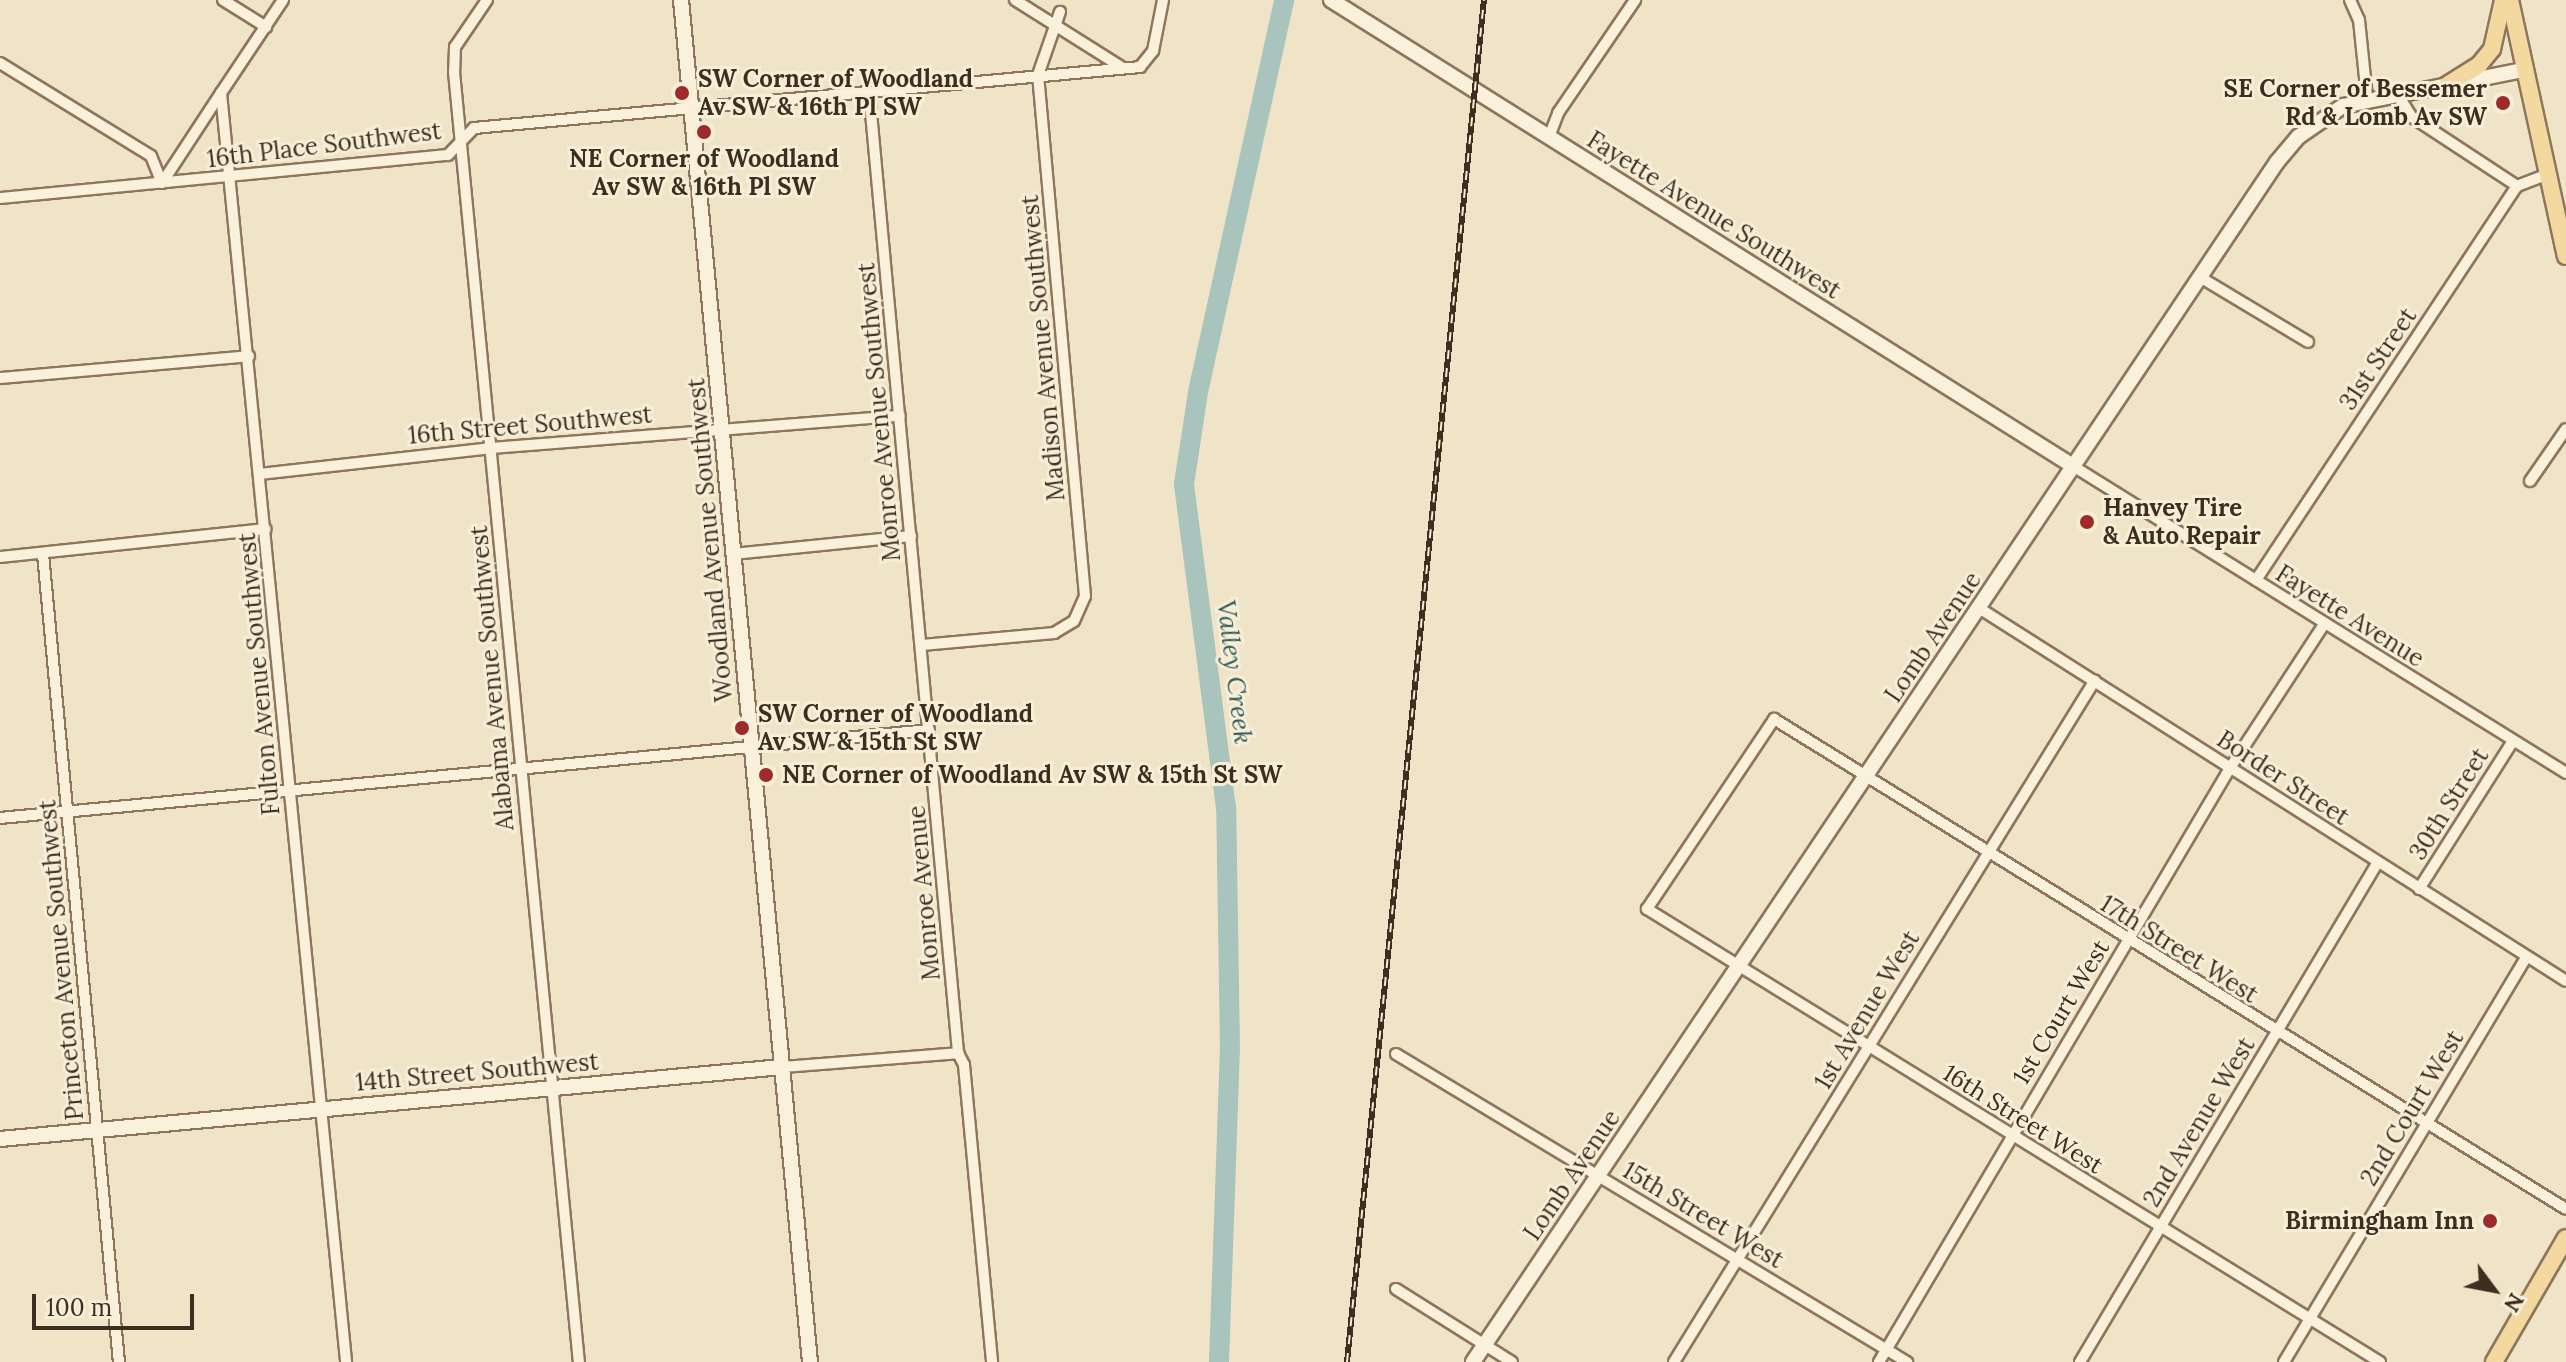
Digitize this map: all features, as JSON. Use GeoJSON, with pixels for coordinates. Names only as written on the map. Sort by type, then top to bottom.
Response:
{"type":"FeatureCollection","features":[{"type":"Feature","properties":{"kind":"main road"},"geometry":{"type":"LineString","coordinates":[[2447,85],[2479,65],[2492,49],[2503,0]]}},
{"type":"Feature","properties":{"kind":"main road"},"geometry":{"type":"LineString","coordinates":[[2510,0],[2545,175],[2563,228],[2566,256]]}},
{"type":"Feature","properties":{"kind":"main road"},"geometry":{"type":"LineString","coordinates":[[2494,1362],[2566,1238]]}},
{"type":"Feature","properties":{"kind":"street"},"geometry":{"type":"LineString","coordinates":[[223,0],[266,27]]}},
{"type":"Feature","properties":{"kind":"street"},"geometry":{"type":"LineString","coordinates":[[162,183],[283,0]]}},
{"type":"Feature","properties":{"kind":"street","name":"Alabama Avenue Southwest"},"geometry":{"type":"LineString","coordinates":[[487,0],[455,47],[460,140],[579,1362]]}},
{"type":"Feature","properties":{"kind":"street","name":"Woodland Avenue Southwest"},"geometry":{"type":"LineString","coordinates":[[681,0],[810,1362]]}},
{"type":"Feature","properties":{"kind":"street"},"geometry":{"type":"LineString","coordinates":[[1015,0],[1120,66],[1140,67],[1149,61],[1163,0]]}},
{"type":"Feature","properties":{"kind":"street","name":"Fayette Avenue Southwest"},"geometry":{"type":"LineString","coordinates":[[1331,0],[2073,466]]}},
{"type":"Feature","properties":{"kind":"street"},"geometry":{"type":"LineString","coordinates":[[1549,137],[1558,113],[1635,0]]}},
{"type":"Feature","properties":{"kind":"street"},"geometry":{"type":"LineString","coordinates":[[2350,0],[2359,20],[2367,98]]}},
{"type":"Feature","properties":{"kind":"street"},"geometry":{"type":"LineString","coordinates":[[1038,75],[1060,12]]}},
{"type":"Feature","properties":{"kind":"street"},"geometry":{"type":"LineString","coordinates":[[0,63],[151,156],[162,183]]}},
{"type":"Feature","properties":{"kind":"street","name":"16th Place Southwest"},"geometry":{"type":"LineString","coordinates":[[0,198],[448,155],[474,128],[1120,66]]}},
{"type":"Feature","properties":{"kind":"street","name":"Lomb Avenue"},"geometry":{"type":"LineString","coordinates":[[1473,1362],[2200,277],[2298,137],[2343,106],[2367,98],[2398,95],[2523,70]]}},
{"type":"Feature","properties":{"kind":"street","name":"Madison Avenue Southwest"},"geometry":{"type":"LineString","coordinates":[[922,645],[1054,633],[1078,615],[1084,579],[1038,75]]}},
{"type":"Feature","properties":{"kind":"street","name":"Monroe Avenue Southwest"},"geometry":{"type":"LineString","coordinates":[[869,91],[929,730]]}},
{"type":"Feature","properties":{"kind":"street","name":"Fulton Avenue Southwest"},"geometry":{"type":"LineString","coordinates":[[221,93],[233,176],[346,1362]]}},
{"type":"Feature","properties":{"kind":"street"},"geometry":{"type":"LineString","coordinates":[[2398,95],[2412,117],[2517,186],[2545,175]]}},
{"type":"Feature","properties":{"kind":"street","name":"31st Street"},"geometry":{"type":"LineString","coordinates":[[2256,580],[2517,186]]}},
{"type":"Feature","properties":{"kind":"street"},"geometry":{"type":"LineString","coordinates":[[2200,277],[2308,342]]}},
{"type":"Feature","properties":{"kind":"street"},"geometry":{"type":"LineString","coordinates":[[0,378],[249,356]]}},
{"type":"Feature","properties":{"kind":"street","name":"16th Street Southwest"},"geometry":{"type":"LineString","coordinates":[[260,474],[490,448],[900,416]]}},
{"type":"Feature","properties":{"kind":"street"},"geometry":{"type":"LineString","coordinates":[[2530,481],[2566,429]]}},
{"type":"Feature","properties":{"kind":"street","name":"Fayette Avenue"},"geometry":{"type":"LineString","coordinates":[[2073,466],[2566,773]]}},
{"type":"Feature","properties":{"kind":"street"},"geometry":{"type":"LineString","coordinates":[[0,557],[266,529]]}},
{"type":"Feature","properties":{"kind":"street"},"geometry":{"type":"LineString","coordinates":[[733,554],[911,536]]}},
{"type":"Feature","properties":{"kind":"street","name":"Princeton Avenue Southwest"},"geometry":{"type":"LineString","coordinates":[[43,554],[119,1362]]}},
{"type":"Feature","properties":{"kind":"street","name":"Border Street"},"geometry":{"type":"LineString","coordinates":[[1979,608],[2566,981]]}},
{"type":"Feature","properties":{"kind":"street"},"geometry":{"type":"LineString","coordinates":[[2230,768],[2325,623]]}},
{"type":"Feature","properties":{"kind":"street","name":"1st Avenue West"},"geometry":{"type":"LineString","coordinates":[[1674,1362],[1985,853],[2095,680]]}},
{"type":"Feature","properties":{"kind":"street","name":"17th Street West"},"geometry":{"type":"LineString","coordinates":[[1647,909],[1774,719],[2127,941],[2566,1209]]}},
{"type":"Feature","properties":{"kind":"street"},"geometry":{"type":"LineString","coordinates":[[0,818],[929,730]]}},
{"type":"Feature","properties":{"kind":"street","name":"Monroe Avenue"},"geometry":{"type":"LineString","coordinates":[[929,730],[958,1053]]}},
{"type":"Feature","properties":{"kind":"street","name":"30th Street"},"geometry":{"type":"LineString","coordinates":[[2419,889],[2513,741]]}},
{"type":"Feature","properties":{"kind":"street","name":"1st Court West"},"geometry":{"type":"LineString","coordinates":[[1879,1362],[2010,1134],[2230,768]]}},
{"type":"Feature","properties":{"kind":"street","name":"2nd Avenue West"},"geometry":{"type":"LineString","coordinates":[[2080,1362],[2378,862]]}},
{"type":"Feature","properties":{"kind":"street","name":"16th Street West"},"geometry":{"type":"LineString","coordinates":[[1647,909],[2380,1362]]}},
{"type":"Feature","properties":{"kind":"street","name":"2nd Court West"},"geometry":{"type":"LineString","coordinates":[[2284,1362],[2526,958]]}},
{"type":"Feature","properties":{"kind":"street"},"geometry":{"type":"LineString","coordinates":[[958,1053],[964,1065],[992,1362]]}},
{"type":"Feature","properties":{"kind":"street","name":"14th Street Southwest"},"geometry":{"type":"LineString","coordinates":[[0,1139],[958,1053]]}},
{"type":"Feature","properties":{"kind":"street","name":"15th Street West"},"geometry":{"type":"LineString","coordinates":[[1396,1054],[1907,1362]]}},
{"type":"Feature","properties":{"kind":"street"},"geometry":{"type":"LineString","coordinates":[[1396,1289],[1512,1362]]}},
{"type":"Feature","properties":{"kind":"waterway","name":"Valley Creek"},"geometry":{"type":"LineString","coordinates":[[1219,1362],[1230,1050],[1226,808],[1184,484],[1198,392],[1284,0]]}},
{"type":"Feature","properties":{"kind":"railway"},"geometry":{"type":"LineString","coordinates":[[1347,1362],[1484,0]]}},
{"type":"Feature","properties":{"kind":"place","name":"SW Corner of Woodland Av SW & 16th Pl SW"},"geometry":{"type":"Point","coordinates":[682,93]}},
{"type":"Feature","properties":{"kind":"place","name":"SE Corner of Bessemer Rd & Lomb Av SW"},"geometry":{"type":"Point","coordinates":[2503,103]}},
{"type":"Feature","properties":{"kind":"place","name":"NE Corner of Woodland Av SW & 16th Pl SW"},"geometry":{"type":"Point","coordinates":[704,132]}},
{"type":"Feature","properties":{"kind":"place","name":"Hanvey Tire & Auto Repair"},"geometry":{"type":"Point","coordinates":[2087,522]}},
{"type":"Feature","properties":{"kind":"place","name":"SW Corner of Woodland Av SW & 15th St SW"},"geometry":{"type":"Point","coordinates":[742,728]}},
{"type":"Feature","properties":{"kind":"place","name":"NE Corner of Woodland Av SW & 15th St SW"},"geometry":{"type":"Point","coordinates":[766,775]}},
{"type":"Feature","properties":{"kind":"place","name":"Birmingham Inn"},"geometry":{"type":"Point","coordinates":[2490,1221]}}]}
